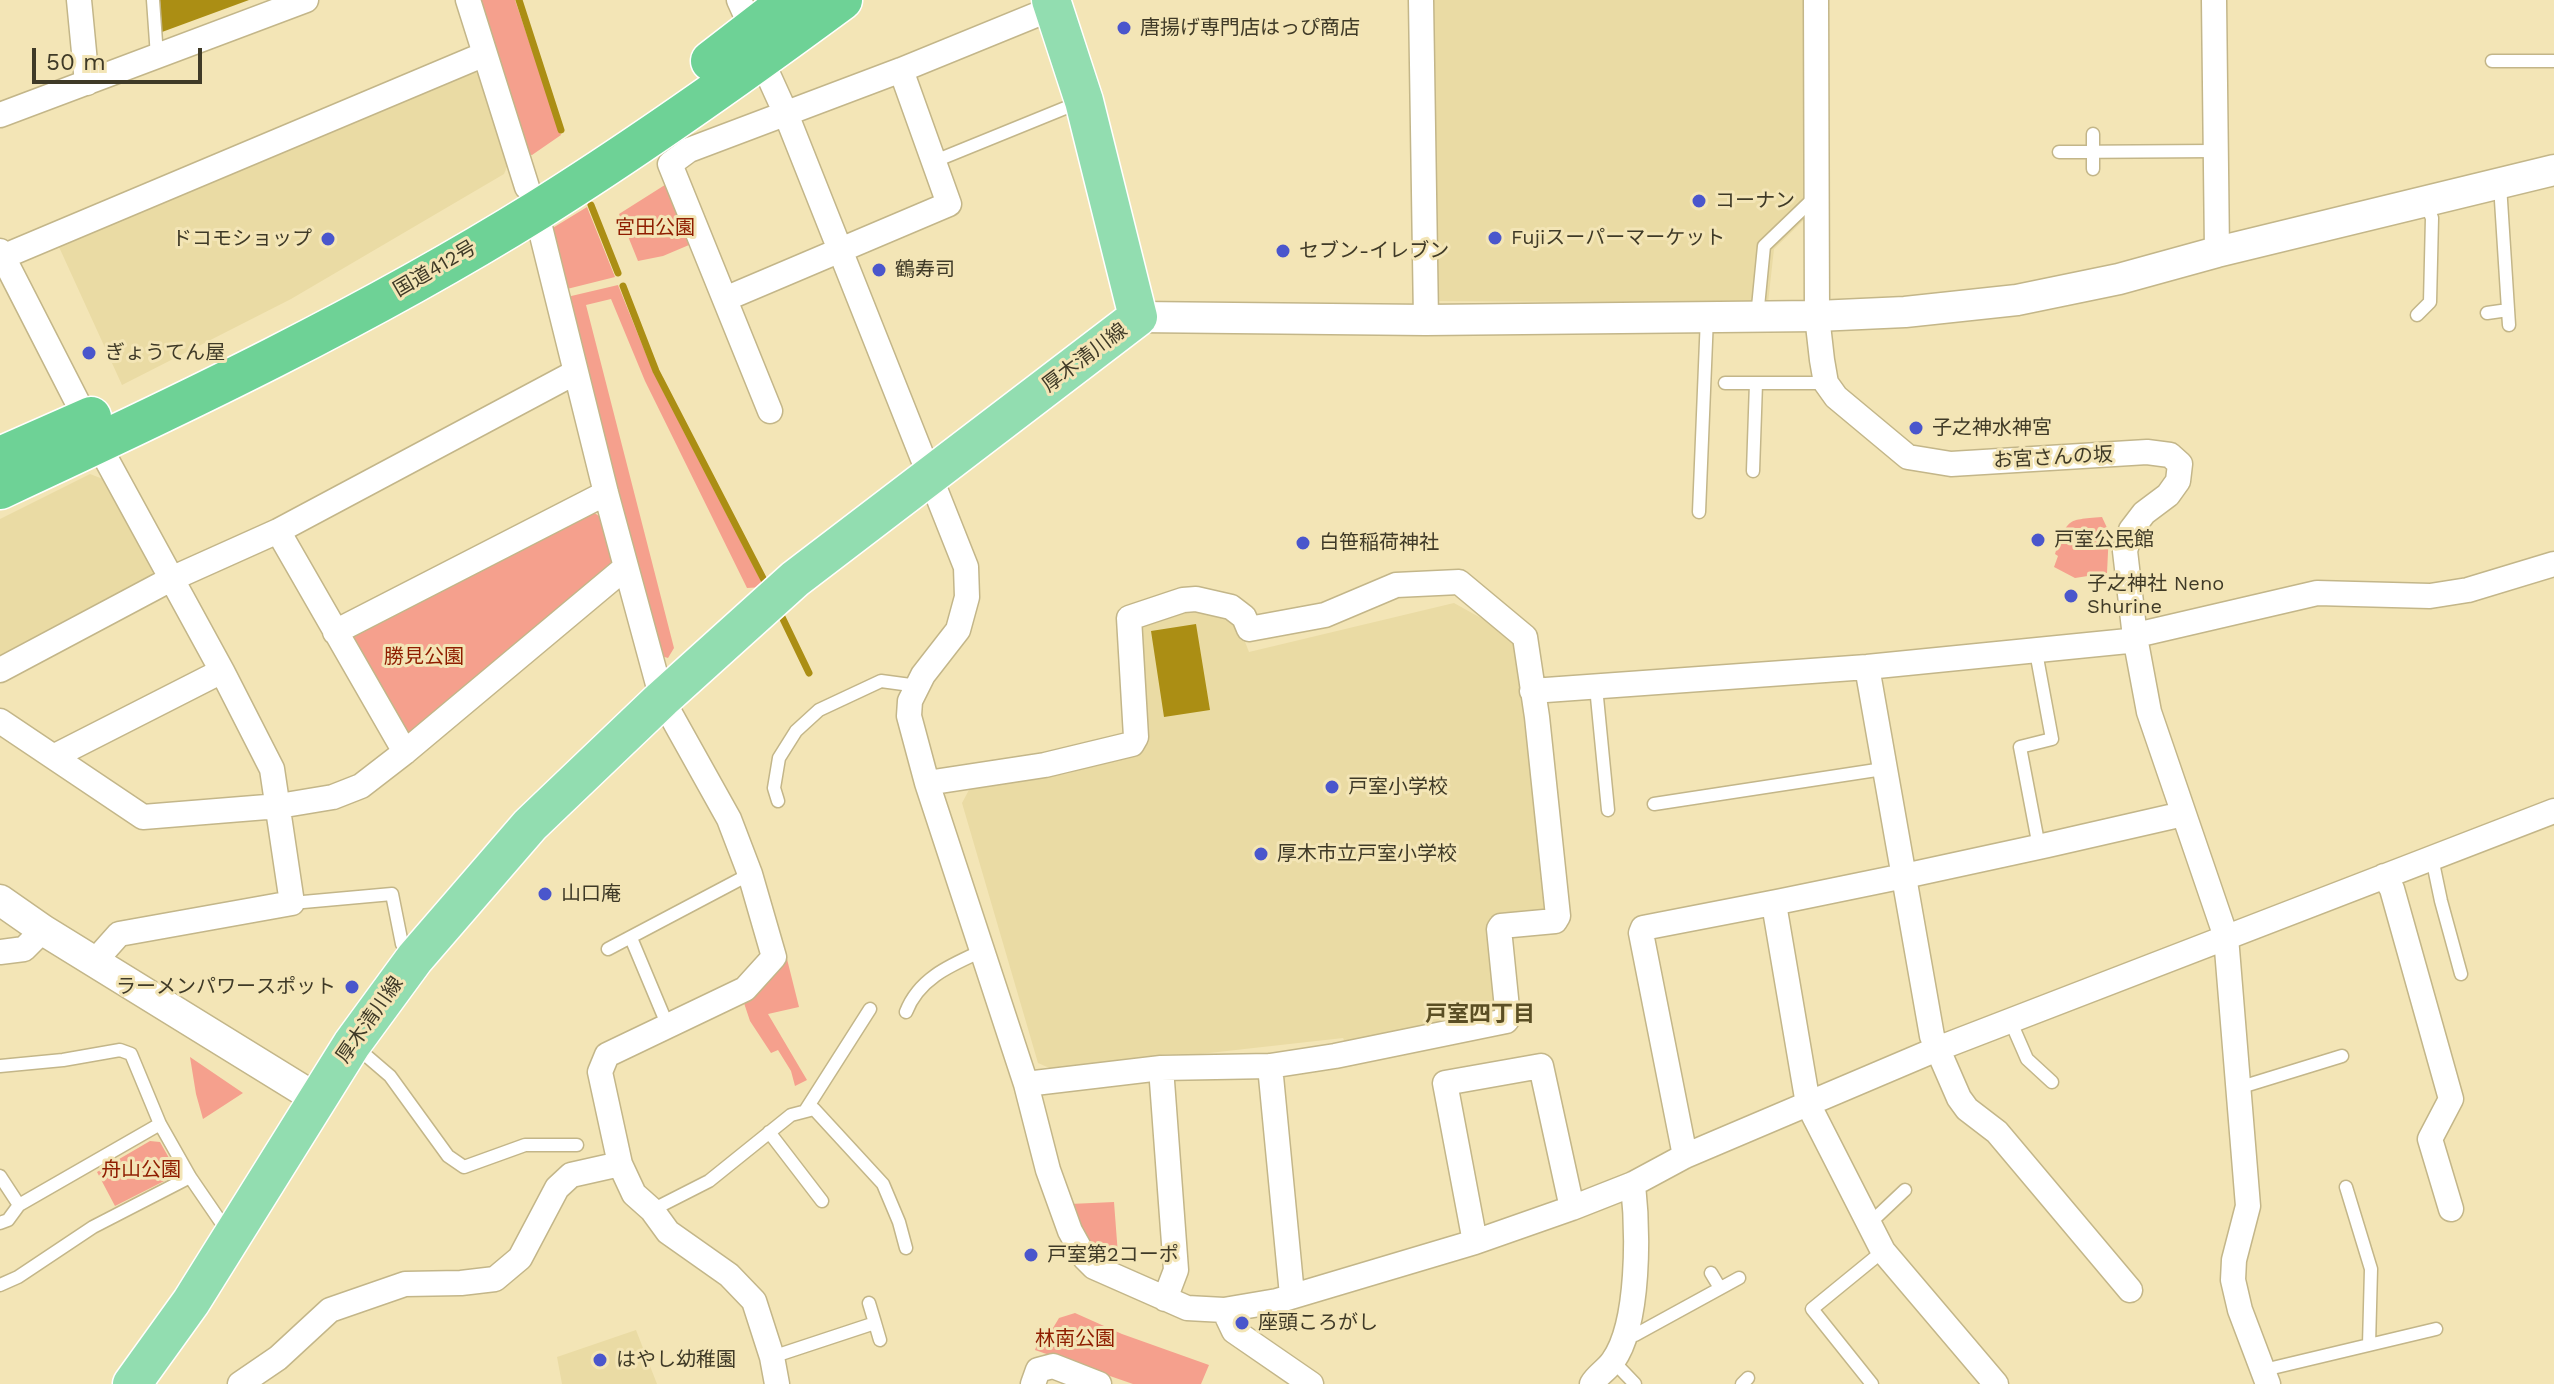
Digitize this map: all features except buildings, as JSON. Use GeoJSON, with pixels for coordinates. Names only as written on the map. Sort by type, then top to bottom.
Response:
{"type":"FeatureCollection","features":[{"type":"Feature","properties":{"kind":"highway","name":"国道412号"},"geometry":{"type":"LineString","coordinates":[[0,457],[92,431],[245,373],[391,294],[532,199],[790,0]]}},
{"type":"Feature","properties":{"kind":"highway","name":"国道412号"},"geometry":{"type":"LineString","coordinates":[[751,30],[842,0]]}},
{"type":"Feature","properties":{"kind":"highway","name":"国道412号"},"geometry":{"type":"LineString","coordinates":[[0,489],[92,431]]}},
{"type":"Feature","properties":{"kind":"main road","name":"厚木清川線"},"geometry":{"type":"LineString","coordinates":[[132,1384],[191,1302],[352,1044],[415,958],[530,825],[771,600],[930,474],[1138,317],[1084,101],[1052,4]]}},
{"type":"Feature","properties":{"kind":"street"},"geometry":{"type":"LineString","coordinates":[[79,0],[87,83]]}},
{"type":"Feature","properties":{"kind":"street"},"geometry":{"type":"LineString","coordinates":[[0,115],[306,0]]}},
{"type":"Feature","properties":{"kind":"street"},"geometry":{"type":"LineString","coordinates":[[468,0],[532,199],[662,699],[729,819],[750,874],[774,957],[745,989],[607,1055],[600,1072],[620,1164],[634,1194],[652,1210],[668,1232],[729,1275],[754,1301],[777,1384]]}},
{"type":"Feature","properties":{"kind":"street"},"geometry":{"type":"LineString","coordinates":[[1421,0],[1426,320]]}},
{"type":"Feature","properties":{"kind":"street"},"geometry":{"type":"LineString","coordinates":[[1816,0],[1817,316],[1826,383]]}},
{"type":"Feature","properties":{"kind":"street"},"geometry":{"type":"LineString","coordinates":[[2214,0],[2217,252]]}},
{"type":"Feature","properties":{"kind":"street"},"geometry":{"type":"LineString","coordinates":[[770,411],[670,164],[689,150],[901,70],[1052,4]]}},
{"type":"Feature","properties":{"kind":"street"},"geometry":{"type":"LineString","coordinates":[[751,30],[966,567],[967,597],[958,630],[923,675],[910,701],[909,716],[927,783],[1026,1084],[1048,1170],[1070,1231],[1085,1258],[1113,1277],[1187,1308],[1224,1310],[1277,1301],[1475,1242],[1633,1184],[1685,1156],[1937,1049],[2554,811]]}},
{"type":"Feature","properties":{"kind":"street"},"geometry":{"type":"LineString","coordinates":[[95,961],[119,934],[292,903],[272,769],[1,255],[485,54]]}},
{"type":"Feature","properties":{"kind":"street"},"geometry":{"type":"LineString","coordinates":[[725,299],[949,204],[901,70]]}},
{"type":"Feature","properties":{"kind":"street"},"geometry":{"type":"LineString","coordinates":[[1138,317],[1426,320],[1817,316],[1905,312],[2017,300],[2119,279],[2554,170]]}},
{"type":"Feature","properties":{"kind":"street"},"geometry":{"type":"LineString","coordinates":[[0,670],[171,579],[278,531],[576,372]]}},
{"type":"Feature","properties":{"kind":"street","name":"お宮さんの坂"},"geometry":{"type":"LineString","coordinates":[[1826,383],[1844,405],[1908,457],[1921,461],[1951,464],[2147,452],[2170,455],[2180,464],[2178,481],[2168,495],[2144,513],[2131,530],[2126,543],[2135,637]]}},
{"type":"Feature","properties":{"kind":"street"},"geometry":{"type":"LineString","coordinates":[[335,632],[606,493]]}},
{"type":"Feature","properties":{"kind":"street"},"geometry":{"type":"LineString","coordinates":[[278,531],[405,752]]}},
{"type":"Feature","properties":{"kind":"street"},"geometry":{"type":"LineString","coordinates":[[1532,691],[1867,667],[2128,641],[2317,593],[2430,596],[2468,590],[2554,564]]}},
{"type":"Feature","properties":{"kind":"street"},"geometry":{"type":"LineString","coordinates":[[0,721],[143,817],[279,806],[333,797],[361,786],[405,752],[626,567]]}},
{"type":"Feature","properties":{"kind":"street"},"geometry":{"type":"LineString","coordinates":[[927,783],[1045,765],[1132,744],[1136,737],[1129,618],[1183,600],[1196,599],[1231,607],[1244,617],[1249,629],[1325,615],[1396,585],[1459,582],[1525,637],[1558,916],[1555,921],[1501,926],[1499,929],[1506,1021],[1270,1066],[1161,1068],[1026,1084]]}},
{"type":"Feature","properties":{"kind":"street"},"geometry":{"type":"LineString","coordinates":[[2135,637],[2149,712],[2226,937],[2248,1206],[2234,1260],[2233,1280],[2240,1310],[2266,1377]]}},
{"type":"Feature","properties":{"kind":"street"},"geometry":{"type":"LineString","coordinates":[[1867,667],[1883,769],[1937,1049],[1962,1110],[1997,1132],[2042,1196],[2125,1276]]}},
{"type":"Feature","properties":{"kind":"street"},"geometry":{"type":"LineString","coordinates":[[55,756],[222,671]]}},
{"type":"Feature","properties":{"kind":"street"},"geometry":{"type":"LineString","coordinates":[[1685,1156],[1641,933],[1643,928],[1774,904],[2183,814]]}},
{"type":"Feature","properties":{"kind":"street"},"geometry":{"type":"LineString","coordinates":[[2384,876],[2392,889],[2451,1099],[2430,1139],[2451,1209]]}},
{"type":"Feature","properties":{"kind":"street"},"geometry":{"type":"LineString","coordinates":[[0,900],[43,930],[317,1099]]}},
{"type":"Feature","properties":{"kind":"street"},"geometry":{"type":"LineString","coordinates":[[1774,904],[1808,1104],[1883,1251],[1996,1384]]}},
{"type":"Feature","properties":{"kind":"street"},"geometry":{"type":"LineString","coordinates":[[0,952],[24,949],[43,930]]}},
{"type":"Feature","properties":{"kind":"street"},"geometry":{"type":"LineString","coordinates":[[1270,1066],[1292,1295]]}},
{"type":"Feature","properties":{"kind":"street"},"geometry":{"type":"LineString","coordinates":[[1475,1242],[1445,1083],[1541,1066],[1572,1208]]}},
{"type":"Feature","properties":{"kind":"street"},"geometry":{"type":"LineString","coordinates":[[1161,1068],[1176,1270],[1165,1299]]}},
{"type":"Feature","properties":{"kind":"street"},"geometry":{"type":"LineString","coordinates":[[240,1384],[278,1358],[330,1310],[405,1284],[495,1279],[520,1258],[557,1188],[571,1175],[620,1164]]}},
{"type":"Feature","properties":{"kind":"street"},"geometry":{"type":"LineString","coordinates":[[1592,1384],[1613,1361],[1624,1336],[1633,1295],[1637,1255],[1633,1184]]}},
{"type":"Feature","properties":{"kind":"street"},"geometry":{"type":"LineString","coordinates":[[1224,1310],[1234,1331],[1311,1384]]}},
{"type":"Feature","properties":{"kind":"street"},"geometry":{"type":"LineString","coordinates":[[1033,1384],[1038,1370],[1053,1366],[1099,1384]]}},
{"type":"Feature","properties":{"kind":"lane"},"geometry":{"type":"LineString","coordinates":[[153,0],[157,56]]}},
{"type":"Feature","properties":{"kind":"lane"},"geometry":{"type":"LineString","coordinates":[[2492,61],[2554,61]]}},
{"type":"Feature","properties":{"kind":"lane"},"geometry":{"type":"LineString","coordinates":[[935,161],[1084,101]]}},
{"type":"Feature","properties":{"kind":"lane"},"geometry":{"type":"LineString","coordinates":[[2093,134],[2093,169]]}},
{"type":"Feature","properties":{"kind":"lane"},"geometry":{"type":"LineString","coordinates":[[2059,152],[2215,151]]}},
{"type":"Feature","properties":{"kind":"lane"},"geometry":{"type":"LineString","coordinates":[[2500,184],[2509,325]]}},
{"type":"Feature","properties":{"kind":"lane"},"geometry":{"type":"LineString","coordinates":[[1757,317],[1764,246],[1817,196]]}},
{"type":"Feature","properties":{"kind":"lane"},"geometry":{"type":"LineString","coordinates":[[2417,315],[2430,302],[2432,218],[2425,202]]}},
{"type":"Feature","properties":{"kind":"lane"},"geometry":{"type":"LineString","coordinates":[[2487,313],[2508,310]]}},
{"type":"Feature","properties":{"kind":"lane"},"geometry":{"type":"LineString","coordinates":[[1699,512],[1707,317]]}},
{"type":"Feature","properties":{"kind":"lane"},"geometry":{"type":"LineString","coordinates":[[1725,383],[1826,383]]}},
{"type":"Feature","properties":{"kind":"lane"},"geometry":{"type":"LineString","coordinates":[[1753,471],[1756,383]]}},
{"type":"Feature","properties":{"kind":"lane"},"geometry":{"type":"LineString","coordinates":[[2036,652],[2052,739],[2020,747],[2039,847]]}},
{"type":"Feature","properties":{"kind":"lane"},"geometry":{"type":"LineString","coordinates":[[778,801],[774,788],[779,758],[796,731],[819,710],[881,681],[918,686]]}},
{"type":"Feature","properties":{"kind":"lane"},"geometry":{"type":"LineString","coordinates":[[1596,687],[1608,810]]}},
{"type":"Feature","properties":{"kind":"lane"},"geometry":{"type":"LineString","coordinates":[[1654,804],[1883,769]]}},
{"type":"Feature","properties":{"kind":"lane"},"geometry":{"type":"LineString","coordinates":[[2432,858],[2461,974]]}},
{"type":"Feature","properties":{"kind":"lane"},"geometry":{"type":"LineString","coordinates":[[608,949],[750,874]]}},
{"type":"Feature","properties":{"kind":"lane"},"geometry":{"type":"LineString","coordinates":[[292,903],[392,894],[402,944],[415,958]]}},
{"type":"Feature","properties":{"kind":"lane"},"geometry":{"type":"LineString","coordinates":[[631,938],[667,1024]]}},
{"type":"Feature","properties":{"kind":"lane"},"geometry":{"type":"LineString","coordinates":[[906,1012],[916,993],[931,977],[982,951]]}},
{"type":"Feature","properties":{"kind":"lane"},"geometry":{"type":"LineString","coordinates":[[805,1111],[870,1009]]}},
{"type":"Feature","properties":{"kind":"lane"},"geometry":{"type":"LineString","coordinates":[[2010,1020],[2027,1059],[2052,1082]]}},
{"type":"Feature","properties":{"kind":"lane"},"geometry":{"type":"LineString","coordinates":[[352,1044],[390,1076],[448,1156],[464,1167],[525,1145],[577,1145]]}},
{"type":"Feature","properties":{"kind":"lane"},"geometry":{"type":"LineString","coordinates":[[0,1066],[120,1050],[131,1054],[160,1124],[190,1177],[231,1237]]}},
{"type":"Feature","properties":{"kind":"lane"},"geometry":{"type":"LineString","coordinates":[[2238,1088],[2342,1056]]}},
{"type":"Feature","properties":{"kind":"lane"},"geometry":{"type":"LineString","coordinates":[[652,1210],[709,1181],[791,1115],[814,1109],[883,1184],[906,1248]]}},
{"type":"Feature","properties":{"kind":"lane"},"geometry":{"type":"LineString","coordinates":[[0,1223],[8,1220],[19,1205],[160,1124]]}},
{"type":"Feature","properties":{"kind":"lane"},"geometry":{"type":"LineString","coordinates":[[769,1132],[822,1201]]}},
{"type":"Feature","properties":{"kind":"lane"},"geometry":{"type":"LineString","coordinates":[[0,1176],[19,1205]]}},
{"type":"Feature","properties":{"kind":"lane"},"geometry":{"type":"LineString","coordinates":[[0,1285],[18,1277],[93,1227],[190,1177]]}},
{"type":"Feature","properties":{"kind":"lane"},"geometry":{"type":"LineString","coordinates":[[2346,1187],[2375,1268],[2369,1345]]}},
{"type":"Feature","properties":{"kind":"lane"},"geometry":{"type":"LineString","coordinates":[[1869,1224],[1905,1190]]}},
{"type":"Feature","properties":{"kind":"lane"},"geometry":{"type":"LineString","coordinates":[[1872,1384],[1812,1309],[1883,1251]]}},
{"type":"Feature","properties":{"kind":"lane"},"geometry":{"type":"LineString","coordinates":[[1711,1273],[1720,1288]]}},
{"type":"Feature","properties":{"kind":"lane"},"geometry":{"type":"LineString","coordinates":[[1624,1336],[1635,1335],[1739,1278]]}},
{"type":"Feature","properties":{"kind":"lane"},"geometry":{"type":"LineString","coordinates":[[869,1303],[880,1340]]}},
{"type":"Feature","properties":{"kind":"lane"},"geometry":{"type":"LineString","coordinates":[[772,1357],[875,1323]]}},
{"type":"Feature","properties":{"kind":"lane"},"geometry":{"type":"LineString","coordinates":[[2266,1377],[2369,1345],[2436,1329]]}},
{"type":"Feature","properties":{"kind":"lane"},"geometry":{"type":"LineString","coordinates":[[1613,1361],[1635,1384]]}},
{"type":"Feature","properties":{"kind":"shaded area"},"geometry":{"type":"Polygon","coordinates":[[[160,0],[249,0],[162,32],[160,0]]]}},
{"type":"Feature","properties":{"kind":"shaded area"},"geometry":{"type":"Polygon","coordinates":[[[1429,0],[1806,0],[1808,216],[1774,249],[1768,303],[1439,301],[1432,291],[1429,0]]]}},
{"type":"Feature","properties":{"kind":"shaded area"},"geometry":{"type":"Polygon","coordinates":[[[470,69],[482,76],[509,162],[504,174],[291,299],[122,385],[59,247],[470,69]]]}},
{"type":"Feature","properties":{"kind":"shaded area"},"geometry":{"type":"Polygon","coordinates":[[[90,474],[103,479],[154,569],[150,580],[0,660],[0,519],[90,474]]]}},
{"type":"Feature","properties":{"kind":"shaded area","name":"厚木市立戸室小学校"},"geometry":{"type":"Polygon","coordinates":[[[1454,603],[1517,638],[1546,911],[1490,917],[1499,1005],[1493,1015],[1345,1042],[1343,1038],[1191,1055],[1167,1054],[1054,1070],[1038,1063],[962,803],[970,788],[1066,774],[1145,749],[1130,629],[1186,604],[1235,616],[1249,652],[1454,603]]]}},
{"type":"Feature","properties":{"kind":"shaded area"},"geometry":{"type":"Polygon","coordinates":[[[1196,624],[1210,710],[1164,717],[1151,631],[1196,624]]]}},
{"type":"Feature","properties":{"kind":"shaded area","name":"はやし幼稚園"},"geometry":{"type":"Polygon","coordinates":[[[636,1330],[657,1384],[562,1384],[557,1357],[636,1330]]]}},
{"type":"Feature","properties":{"kind":"green space"},"geometry":{"type":"Polygon","coordinates":[[[480,0],[515,0],[561,135],[532,155],[526,154],[480,0]]]}},
{"type":"Feature","properties":{"kind":"green space","name":"宮田公園"},"geometry":{"type":"Polygon","coordinates":[[[668,183],[689,236],[689,245],[663,256],[638,261],[619,214],[668,183]]]}},
{"type":"Feature","properties":{"kind":"green space"},"geometry":{"type":"Polygon","coordinates":[[[587,207],[615,277],[567,289],[551,229],[587,207]]]}},
{"type":"Feature","properties":{"kind":"green space"},"geometry":{"type":"Polygon","coordinates":[[[618,285],[654,374],[764,587],[747,588],[645,381],[611,299],[586,305],[674,648],[668,658],[658,655],[567,297],[618,285]]]}},
{"type":"Feature","properties":{"kind":"green space","name":"勝見公園"},"geometry":{"type":"Polygon","coordinates":[[[593,512],[602,518],[612,560],[607,570],[413,733],[403,730],[353,643],[355,634],[593,512]]]}},
{"type":"Feature","properties":{"kind":"green space"},"geometry":{"type":"Polygon","coordinates":[[[2102,517],[2109,532],[2107,573],[2075,578],[2054,567],[2058,556],[2055,554],[2066,528],[2074,521],[2102,517]]]}},
{"type":"Feature","properties":{"kind":"green space"},"geometry":{"type":"Polygon","coordinates":[[[787,959],[799,1007],[768,1014],[807,1080],[795,1086],[791,1071],[778,1050],[771,1053],[750,1021],[744,1003],[787,959]]]}},
{"type":"Feature","properties":{"kind":"green space"},"geometry":{"type":"Polygon","coordinates":[[[190,1057],[243,1093],[203,1119],[190,1057]]]}},
{"type":"Feature","properties":{"kind":"green space","name":"舟山公園"},"geometry":{"type":"Polygon","coordinates":[[[150,1141],[160,1142],[178,1174],[115,1206],[97,1172],[150,1141]]]}},
{"type":"Feature","properties":{"kind":"green space"},"geometry":{"type":"Polygon","coordinates":[[[1114,1202],[1119,1268],[1091,1255],[1070,1204],[1114,1202]]]}},
{"type":"Feature","properties":{"kind":"green space","name":"林南公園"},"geometry":{"type":"Polygon","coordinates":[[[1075,1313],[1122,1334],[1209,1365],[1201,1384],[1133,1384],[1035,1350],[1042,1332],[1050,1333],[1059,1318],[1075,1313]]]}},
{"type":"Feature","properties":{"kind":"waterway"},"geometry":{"type":"LineString","coordinates":[[519,0],[561,130]]}},
{"type":"Feature","properties":{"kind":"waterway"},"geometry":{"type":"LineString","coordinates":[[591,205],[618,273]]}},
{"type":"Feature","properties":{"kind":"waterway"},"geometry":{"type":"LineString","coordinates":[[623,286],[656,371],[764,580]]}},
{"type":"Feature","properties":{"kind":"waterway"},"geometry":{"type":"LineString","coordinates":[[782,617],[809,673]]}},
{"type":"Feature","properties":{"kind":"place","name":"唐揚げ専門店はっぴ商店"},"geometry":{"type":"Point","coordinates":[1124,28]}},
{"type":"Feature","properties":{"kind":"place","name":"コーナン"},"geometry":{"type":"Point","coordinates":[1699,201]}},
{"type":"Feature","properties":{"kind":"place","name":"Fujiスーパーマーケット"},"geometry":{"type":"Point","coordinates":[1495,238]}},
{"type":"Feature","properties":{"kind":"place","name":"ドコモショップ"},"geometry":{"type":"Point","coordinates":[328,239]}},
{"type":"Feature","properties":{"kind":"place","name":"セブン-イレブン"},"geometry":{"type":"Point","coordinates":[1283,251]}},
{"type":"Feature","properties":{"kind":"place","name":"鶴寿司"},"geometry":{"type":"Point","coordinates":[879,270]}},
{"type":"Feature","properties":{"kind":"place","name":"ぎょうてん屋"},"geometry":{"type":"Point","coordinates":[89,353]}},
{"type":"Feature","properties":{"kind":"place","name":"子之神水神宮"},"geometry":{"type":"Point","coordinates":[1916,428]}},
{"type":"Feature","properties":{"kind":"place","name":"戸室公民館"},"geometry":{"type":"Point","coordinates":[2038,540]}},
{"type":"Feature","properties":{"kind":"place","name":"白笹稲荷神社"},"geometry":{"type":"Point","coordinates":[1303,543]}},
{"type":"Feature","properties":{"kind":"place","name":"子之神社 Neno Shurine"},"geometry":{"type":"Point","coordinates":[2071,596]}},
{"type":"Feature","properties":{"kind":"place","name":"戸室小学校"},"geometry":{"type":"Point","coordinates":[1332,787]}},
{"type":"Feature","properties":{"kind":"place","name":"厚木市立戸室小学校"},"geometry":{"type":"Point","coordinates":[1261,854]}},
{"type":"Feature","properties":{"kind":"place","name":"山口庵"},"geometry":{"type":"Point","coordinates":[545,894]}},
{"type":"Feature","properties":{"kind":"place","name":"ラーメンパワースポット"},"geometry":{"type":"Point","coordinates":[352,987]}},
{"type":"Feature","properties":{"kind":"place","name":"戸室第2コーポ"},"geometry":{"type":"Point","coordinates":[1031,1255]}},
{"type":"Feature","properties":{"kind":"place","name":"座頭ころがし"},"geometry":{"type":"Point","coordinates":[1242,1323]}},
{"type":"Feature","properties":{"kind":"place","name":"はやし幼稚園"},"geometry":{"type":"Point","coordinates":[600,1360]}},
{"type":"Feature","properties":{"kind":"district","name":"戸室四丁目"},"geometry":{"type":"Point","coordinates":[1480,1015]}}]}
